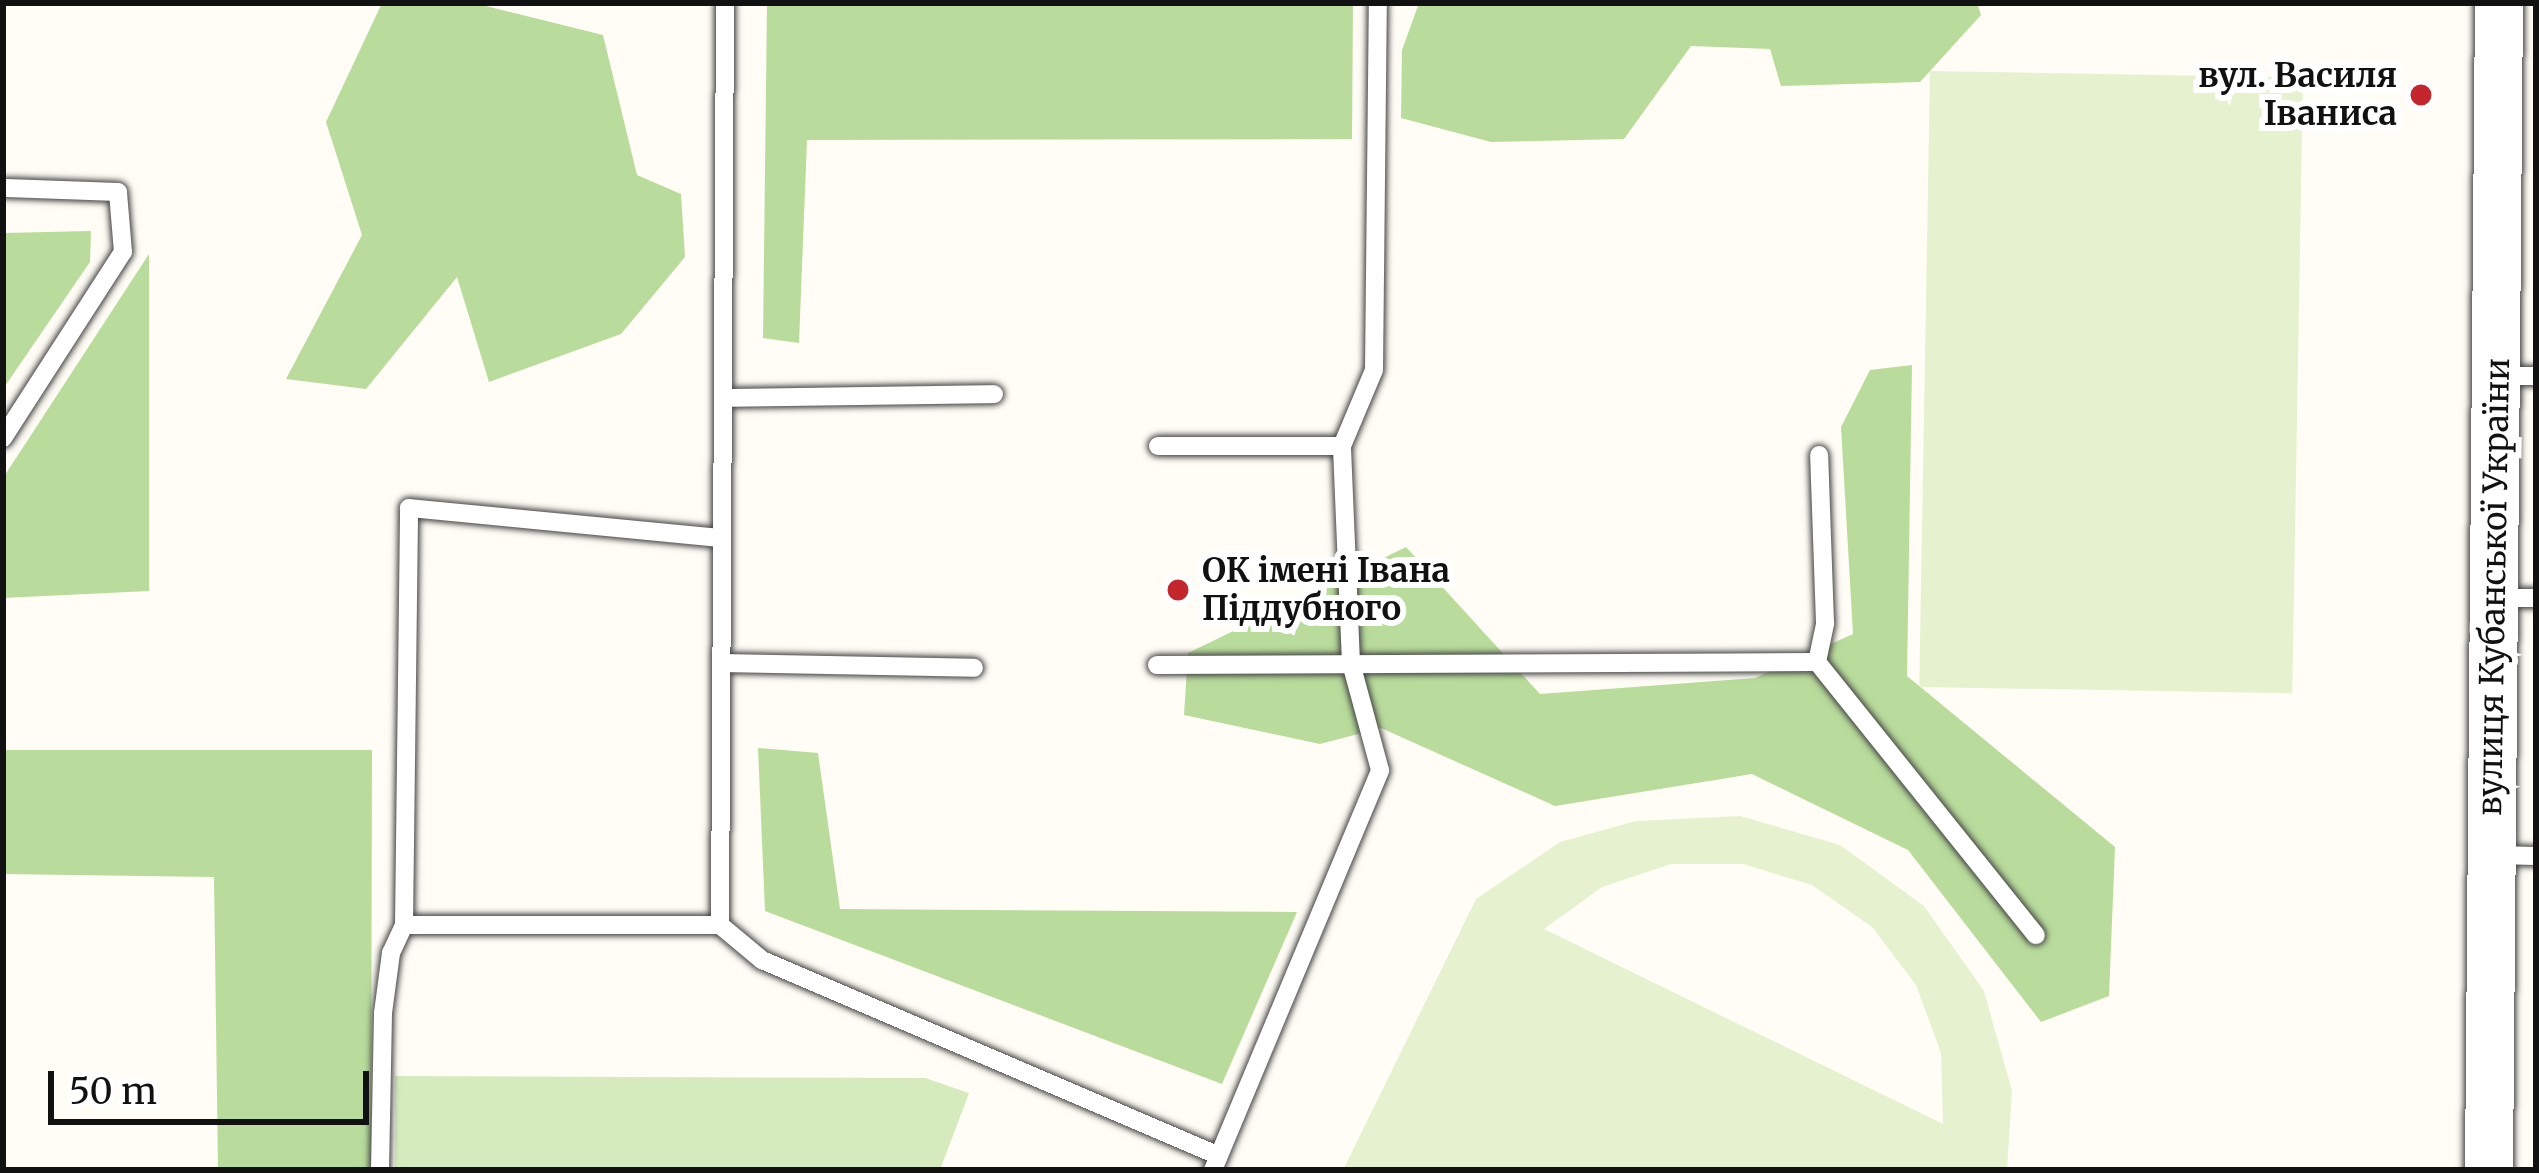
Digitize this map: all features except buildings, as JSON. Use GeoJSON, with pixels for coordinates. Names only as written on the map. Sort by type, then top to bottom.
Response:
{"type":"FeatureCollection","features":[{"type":"Feature","properties":{"kind":"street","name":"вулиця Кубанської України"},"geometry":{"type":"LineString","coordinates":[[2489,1170],[2514,855],[2516,376],[2499,3]]}},
{"type":"Feature","properties":{"kind":"lane"},"geometry":{"type":"LineString","coordinates":[[720,925],[725,3]]}},
{"type":"Feature","properties":{"kind":"lane"},"geometry":{"type":"LineString","coordinates":[[404,925],[720,925],[762,960],[1216,1163],[1380,770],[1351,663],[1342,446],[1374,370],[1378,3]]}},
{"type":"Feature","properties":{"kind":"lane"},"geometry":{"type":"LineString","coordinates":[[3,438],[123,252],[118,193],[6,188]]}},
{"type":"Feature","properties":{"kind":"lane"},"geometry":{"type":"LineString","coordinates":[[723,398],[994,394]]}},
{"type":"Feature","properties":{"kind":"lane"},"geometry":{"type":"LineString","coordinates":[[1158,446],[1342,446]]}},
{"type":"Feature","properties":{"kind":"lane"},"geometry":{"type":"LineString","coordinates":[[1817,662],[1825,622],[1820,455]]}},
{"type":"Feature","properties":{"kind":"lane"},"geometry":{"type":"LineString","coordinates":[[380,1170],[383,1013],[404,925],[409,508],[722,538]]}},
{"type":"Feature","properties":{"kind":"lane"},"geometry":{"type":"LineString","coordinates":[[1157,665],[1817,662]]}},
{"type":"Feature","properties":{"kind":"lane"},"geometry":{"type":"LineString","coordinates":[[1817,662],[2036,935]]}},
{"type":"Feature","properties":{"kind":"lane"},"geometry":{"type":"LineString","coordinates":[[722,663],[974,668]]}},
{"type":"Feature","properties":{"kind":"green space"},"geometry":{"type":"Polygon","coordinates":[[[382,3],[474,3],[603,35],[637,175],[681,194],[685,257],[621,334],[489,382],[457,277],[366,389],[286,379],[362,235],[326,122],[382,3]]]}},
{"type":"Feature","properties":{"kind":"green space"},"geometry":{"type":"Polygon","coordinates":[[[767,3],[1353,3],[1352,139],[807,140],[799,343],[763,338],[767,3]]]}},
{"type":"Feature","properties":{"kind":"green space"},"geometry":{"type":"Polygon","coordinates":[[[1419,3],[1977,3],[1981,15],[1920,82],[1781,86],[1770,49],[1691,46],[1624,139],[1491,142],[1401,118],[1402,50],[1419,3]]]}},
{"type":"Feature","properties":{"kind":"green space"},"geometry":{"type":"Polygon","coordinates":[[[1930,71],[2303,78],[2292,693],[1919,687],[1930,71]]]}},
{"type":"Feature","properties":{"kind":"green space"},"geometry":{"type":"Polygon","coordinates":[[[91,231],[90,262],[3,389],[3,233],[91,231]]]}},
{"type":"Feature","properties":{"kind":"green space"},"geometry":{"type":"Polygon","coordinates":[[[149,254],[149,591],[3,598],[3,478],[149,254]]]}},
{"type":"Feature","properties":{"kind":"green space"},"geometry":{"type":"Polygon","coordinates":[[[1912,365],[1907,676],[2115,847],[2109,996],[2041,1022],[1908,850],[1752,774],[1555,806],[1381,728],[1320,744],[1184,715],[1188,653],[1406,547],[1540,694],[1755,678],[1853,634],[1841,427],[1870,370],[1912,365]]]}},
{"type":"Feature","properties":{"kind":"green space"},"geometry":{"type":"Polygon","coordinates":[[[758,748],[818,753],[840,909],[1297,912],[1222,1084],[765,911],[758,748]]]}},
{"type":"Feature","properties":{"kind":"green space"},"geometry":{"type":"Polygon","coordinates":[[[3,750],[372,750],[371,1170],[218,1170],[214,877],[3,874],[3,750]]]}},
{"type":"Feature","properties":{"kind":"green space"},"geometry":{"type":"Polygon","coordinates":[[[1740,816],[1840,845],[1924,906],[1984,991],[2012,1091],[2007,1170],[1343,1170],[1476,899],[1560,842],[1636,821],[1740,816]],[[1671,864],[1602,887],[1544,929],[1943,1124],[1941,1053],[1916,985],[1872,927],[1812,885],[1743,864],[1671,864]]]}},
{"type":"Feature","properties":{"kind":"green space"},"geometry":{"type":"Polygon","coordinates":[[[395,1076],[925,1078],[969,1093],[940,1170],[395,1170],[395,1076]]]}},
{"type":"Feature","properties":{"kind":"place","name":"вул. Василя Іваниса"},"geometry":{"type":"Point","coordinates":[2421,95]}},
{"type":"Feature","properties":{"kind":"place","name":"ОК імені Івана Піддубного"},"geometry":{"type":"Point","coordinates":[1178,590]}}]}
